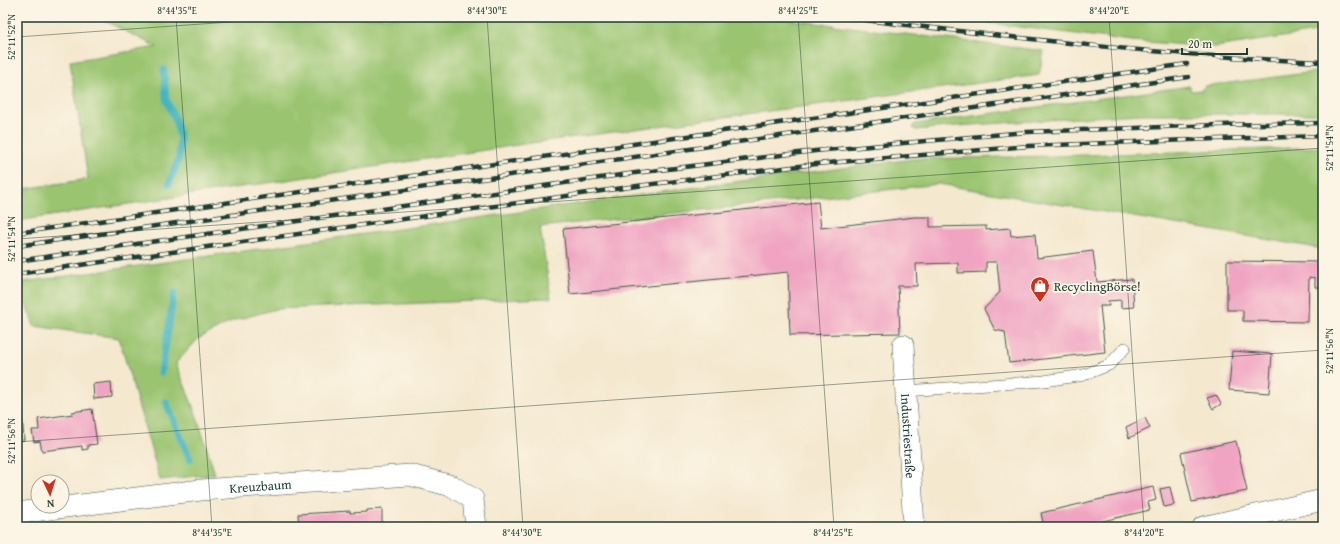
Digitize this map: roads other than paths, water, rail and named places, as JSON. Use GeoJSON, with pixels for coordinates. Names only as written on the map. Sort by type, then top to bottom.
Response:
{"type":"FeatureCollection","features":[{"type":"Feature","properties":{"kind":"street","name":"Industriestraße"},"geometry":{"type":"LineString","coordinates":[[903,345],[914,527]]}},
{"type":"Feature","properties":{"kind":"street","name":"Kreuzbaum"},"geometry":{"type":"LineString","coordinates":[[17,513],[201,490],[410,475],[452,486],[473,499],[476,527]]}},
{"type":"Feature","properties":{"kind":"street"},"geometry":{"type":"LineString","coordinates":[[1203,527],[1323,500]]}},
{"type":"Feature","properties":{"kind":"lane"},"geometry":{"type":"LineString","coordinates":[[906,392],[1044,381],[1084,375],[1109,365],[1125,348]]}},
{"type":"Feature","properties":{"kind":"waterway"},"geometry":{"type":"LineString","coordinates":[[164,70],[166,99],[175,119],[180,139],[179,158],[169,184]]}},
{"type":"Feature","properties":{"kind":"waterway"},"geometry":{"type":"LineString","coordinates":[[161,373],[174,293]]}},
{"type":"Feature","properties":{"kind":"waterway"},"geometry":{"type":"LineString","coordinates":[[166,402],[190,459]]}},
{"type":"Feature","properties":{"kind":"railway"},"geometry":{"type":"LineString","coordinates":[[840,17],[1141,50],[1323,62]]}},
{"type":"Feature","properties":{"kind":"railway"},"geometry":{"type":"LineString","coordinates":[[17,233],[1187,64]]}},
{"type":"Feature","properties":{"kind":"railway"},"geometry":{"type":"LineString","coordinates":[[17,246],[1189,77]]}},
{"type":"Feature","properties":{"kind":"railway"},"geometry":{"type":"LineString","coordinates":[[17,261],[635,173],[815,151],[1027,132],[1217,125],[1323,123]]}},
{"type":"Feature","properties":{"kind":"railway"},"geometry":{"type":"LineString","coordinates":[[17,274],[637,186],[816,164],[1028,146],[1323,136]]}},
{"type":"Feature","properties":{"kind":"place","name":"RecyclingBörse!"},"geometry":{"type":"Point","coordinates":[1040,303]}}]}
